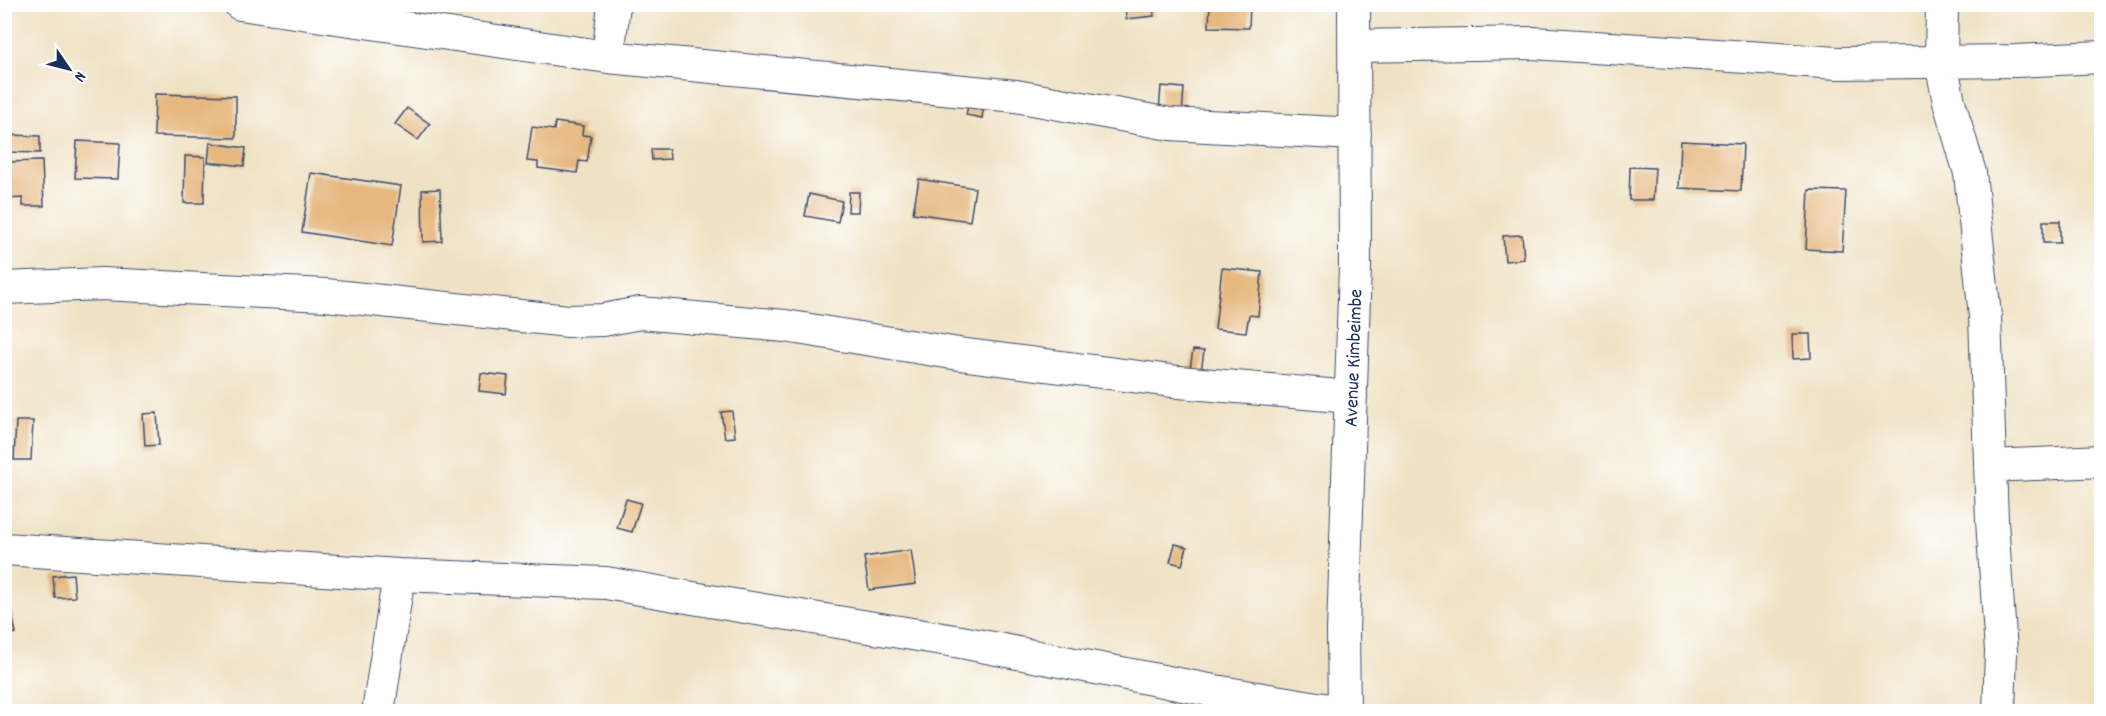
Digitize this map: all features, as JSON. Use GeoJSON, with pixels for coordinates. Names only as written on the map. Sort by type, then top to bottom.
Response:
{"type":"FeatureCollection","features":[{"type":"Feature","properties":{"kind":"street"},"geometry":{"type":"LineString","coordinates":[[240,4],[608,57],[1016,96],[1170,124],[1355,134]]}},
{"type":"Feature","properties":{"kind":"street"},"geometry":{"type":"LineString","coordinates":[[608,57],[614,4]]}},
{"type":"Feature","properties":{"kind":"street","name":"Avenue Kimbeimbe"},"geometry":{"type":"LineString","coordinates":[[1343,711],[1343,632],[1355,266],[1354,4]]}},
{"type":"Feature","properties":{"kind":"street"},"geometry":{"type":"LineString","coordinates":[[1942,4],[1941,62],[1949,102],[1970,173],[1985,316],[1990,466],[2001,651],[1999,711]]}},
{"type":"Feature","properties":{"kind":"street"},"geometry":{"type":"LineString","coordinates":[[1354,46],[1533,43],[1838,63],[2102,57]]}},
{"type":"Feature","properties":{"kind":"street"},"geometry":{"type":"LineString","coordinates":[[4,288],[102,284],[326,295],[568,321],[603,320],[651,314],[785,326],[958,354],[1179,382],[1351,397]]}},
{"type":"Feature","properties":{"kind":"street"},"geometry":{"type":"LineString","coordinates":[[1990,466],[2102,461]]}},
{"type":"Feature","properties":{"kind":"street"},"geometry":{"type":"LineString","coordinates":[[4,549],[399,575],[606,583],[961,642],[1209,690],[1343,711]]}},
{"type":"Feature","properties":{"kind":"street"},"geometry":{"type":"LineString","coordinates":[[378,711],[399,575]]}},
{"type":"Feature","properties":{"kind":"building"},"geometry":{"type":"Polygon","coordinates":[[[1125,4],[1153,4],[1154,16],[1126,19],[1125,4]]]}},
{"type":"Feature","properties":{"kind":"building"},"geometry":{"type":"Polygon","coordinates":[[[1210,4],[1250,4],[1249,28],[1209,27],[1210,4]]]}},
{"type":"Feature","properties":{"kind":"building"},"geometry":{"type":"Polygon","coordinates":[[[1161,86],[1184,88],[1182,114],[1159,112],[1161,86]]]}},
{"type":"Feature","properties":{"kind":"building"},"geometry":{"type":"Polygon","coordinates":[[[155,94],[236,96],[236,138],[154,136],[155,94]]]}},
{"type":"Feature","properties":{"kind":"building"},"geometry":{"type":"Polygon","coordinates":[[[969,102],[984,105],[982,118],[966,115],[969,102]]]}},
{"type":"Feature","properties":{"kind":"building"},"geometry":{"type":"Polygon","coordinates":[[[407,108],[430,124],[418,140],[395,124],[407,108]]]}},
{"type":"Feature","properties":{"kind":"building"},"geometry":{"type":"Polygon","coordinates":[[[555,122],[583,126],[582,135],[591,136],[587,162],[579,161],[577,173],[538,168],[538,162],[527,161],[532,127],[554,130],[555,122]]]}},
{"type":"Feature","properties":{"kind":"building"},"geometry":{"type":"Polygon","coordinates":[[[8,135],[40,136],[40,153],[7,152],[8,135]]]}},
{"type":"Feature","properties":{"kind":"building"},"geometry":{"type":"Polygon","coordinates":[[[77,141],[120,143],[118,179],[75,178],[77,141]]]}},
{"type":"Feature","properties":{"kind":"building"},"geometry":{"type":"Polygon","coordinates":[[[1681,141],[1743,144],[1741,191],[1679,188],[1681,141]]]}},
{"type":"Feature","properties":{"kind":"building"},"geometry":{"type":"Polygon","coordinates":[[[210,143],[246,148],[244,166],[208,162],[210,143]]]}},
{"type":"Feature","properties":{"kind":"building"},"geometry":{"type":"Polygon","coordinates":[[[651,149],[669,149],[670,159],[652,160],[651,149]]]}},
{"type":"Feature","properties":{"kind":"building"},"geometry":{"type":"Polygon","coordinates":[[[185,156],[205,157],[204,203],[184,203],[185,156]]]}},
{"type":"Feature","properties":{"kind":"building"},"geometry":{"type":"Polygon","coordinates":[[[42,161],[44,206],[23,206],[23,198],[4,199],[4,162],[42,161]]]}},
{"type":"Feature","properties":{"kind":"building"},"geometry":{"type":"Polygon","coordinates":[[[1630,167],[1655,168],[1653,200],[1629,200],[1630,167]]]}},
{"type":"Feature","properties":{"kind":"building"},"geometry":{"type":"Polygon","coordinates":[[[311,173],[401,186],[392,246],[302,232],[311,173]]]}},
{"type":"Feature","properties":{"kind":"building"},"geometry":{"type":"Polygon","coordinates":[[[919,179],[975,188],[970,221],[913,213],[919,179]]]}},
{"type":"Feature","properties":{"kind":"building"},"geometry":{"type":"Polygon","coordinates":[[[440,189],[442,241],[423,242],[422,190],[440,189]]]}},
{"type":"Feature","properties":{"kind":"building"},"geometry":{"type":"Polygon","coordinates":[[[1809,190],[1846,191],[1842,251],[1806,249],[1809,190]]]}},
{"type":"Feature","properties":{"kind":"building"},"geometry":{"type":"Polygon","coordinates":[[[849,192],[859,192],[858,212],[848,212],[849,192]]]}},
{"type":"Feature","properties":{"kind":"building"},"geometry":{"type":"Polygon","coordinates":[[[809,194],[842,201],[838,222],[805,216],[809,194]]]}},
{"type":"Feature","properties":{"kind":"building"},"geometry":{"type":"Polygon","coordinates":[[[2043,221],[2060,221],[2060,243],[2043,243],[2043,221]]]}},
{"type":"Feature","properties":{"kind":"building"},"geometry":{"type":"Polygon","coordinates":[[[1522,235],[1524,259],[1505,261],[1503,236],[1522,235]]]}},
{"type":"Feature","properties":{"kind":"building"},"geometry":{"type":"Polygon","coordinates":[[[1222,268],[1262,272],[1258,316],[1249,315],[1246,332],[1215,329],[1222,268]]]}},
{"type":"Feature","properties":{"kind":"building"},"geometry":{"type":"Polygon","coordinates":[[[1792,334],[1810,334],[1811,358],[1793,359],[1792,334]]]}},
{"type":"Feature","properties":{"kind":"building"},"geometry":{"type":"Polygon","coordinates":[[[1193,350],[1204,351],[1201,371],[1190,369],[1193,350]]]}},
{"type":"Feature","properties":{"kind":"building"},"geometry":{"type":"Polygon","coordinates":[[[481,373],[508,376],[506,394],[479,391],[481,373]]]}},
{"type":"Feature","properties":{"kind":"building"},"geometry":{"type":"Polygon","coordinates":[[[732,411],[735,437],[725,438],[721,412],[732,411]]]}},
{"type":"Feature","properties":{"kind":"building"},"geometry":{"type":"Polygon","coordinates":[[[157,413],[159,445],[145,446],[143,414],[157,413]]]}},
{"type":"Feature","properties":{"kind":"building"},"geometry":{"type":"Polygon","coordinates":[[[16,421],[33,421],[31,460],[14,460],[16,421]]]}},
{"type":"Feature","properties":{"kind":"building"},"geometry":{"type":"Polygon","coordinates":[[[626,499],[641,503],[632,532],[617,528],[626,499]]]}},
{"type":"Feature","properties":{"kind":"building"},"geometry":{"type":"Polygon","coordinates":[[[1175,544],[1187,547],[1182,565],[1170,562],[1175,544]]]}},
{"type":"Feature","properties":{"kind":"building"},"geometry":{"type":"Polygon","coordinates":[[[911,550],[916,584],[869,590],[864,557],[911,550]]]}},
{"type":"Feature","properties":{"kind":"building"},"geometry":{"type":"Polygon","coordinates":[[[73,574],[75,597],[55,598],[53,576],[73,574]]]}},
{"type":"Feature","properties":{"kind":"building"},"geometry":{"type":"Polygon","coordinates":[[[4,592],[7,592],[16,633],[4,636],[4,592]]]}}]}
